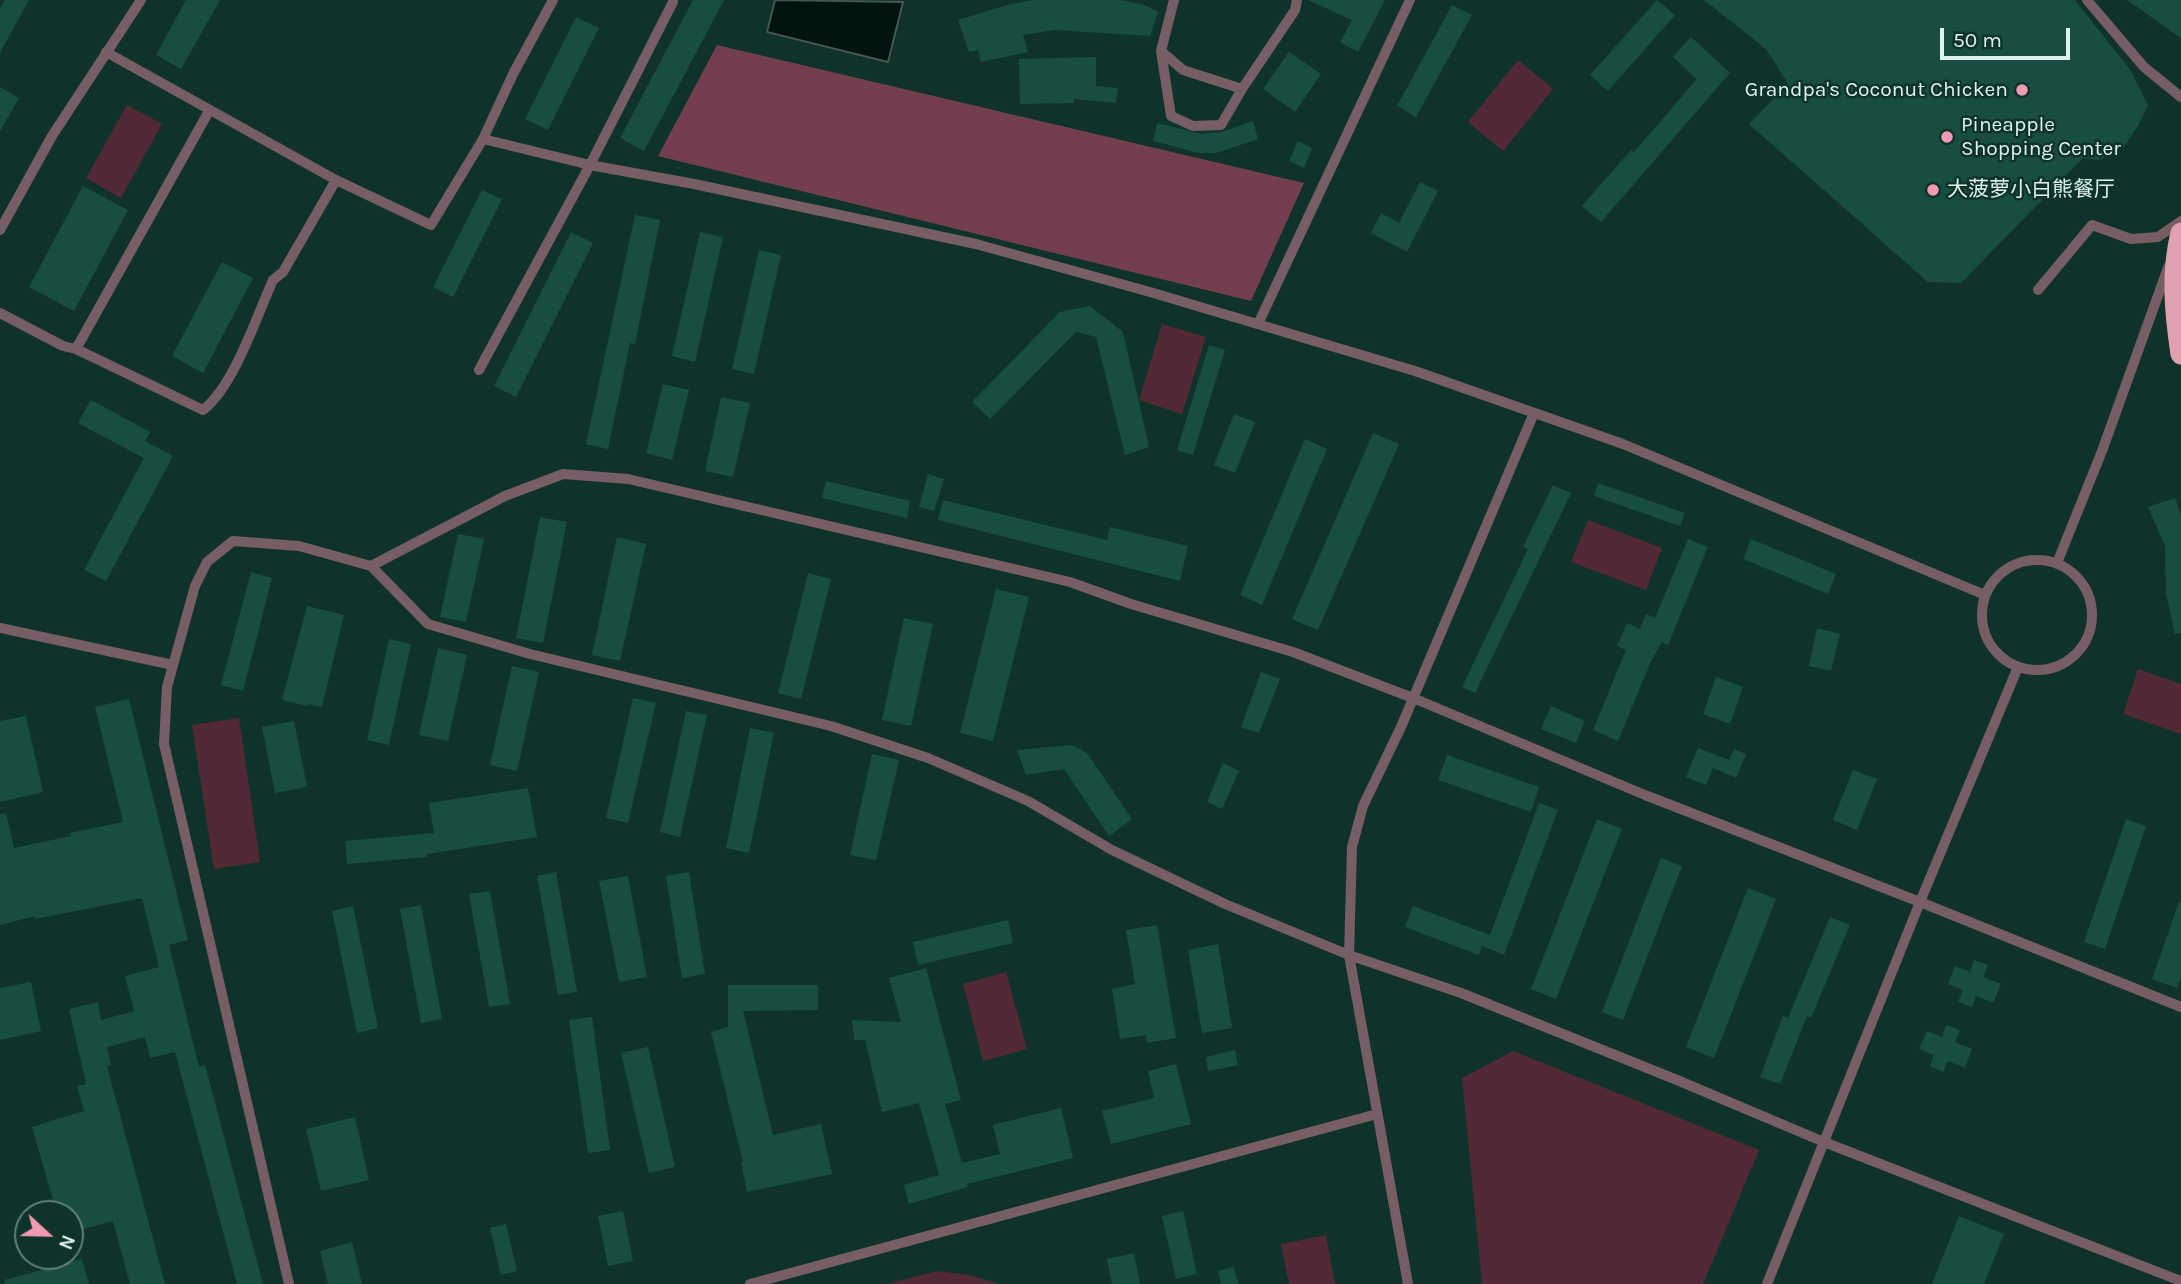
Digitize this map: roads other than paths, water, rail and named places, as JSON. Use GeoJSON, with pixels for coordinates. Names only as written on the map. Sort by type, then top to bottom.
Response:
{"type":"FeatureCollection","features":[{"type":"Feature","properties":{"kind":"highway"},"geometry":{"type":"LineString","coordinates":[[2181,232],[2175,256],[2176,318],[2181,354]]}},
{"type":"Feature","properties":{"kind":"lane"},"geometry":{"type":"LineString","coordinates":[[0,230],[52,136],[141,0]]}},
{"type":"Feature","properties":{"kind":"lane"},"geometry":{"type":"LineString","coordinates":[[1174,0],[1161,51],[1171,116],[1193,126],[1221,125],[1295,10],[1297,0]]}},
{"type":"Feature","properties":{"kind":"lane"},"geometry":{"type":"LineString","coordinates":[[1258,324],[1410,0]]}},
{"type":"Feature","properties":{"kind":"lane"},"geometry":{"type":"LineString","coordinates":[[2087,0],[2144,67],[2181,96]]}},
{"type":"Feature","properties":{"kind":"lane"},"geometry":{"type":"LineString","coordinates":[[106,52],[336,180],[431,225],[483,139],[549,1]]}},
{"type":"Feature","properties":{"kind":"lane"},"geometry":{"type":"LineString","coordinates":[[479,370],[590,165],[673,2]]}},
{"type":"Feature","properties":{"kind":"lane"},"geometry":{"type":"LineString","coordinates":[[1161,51],[1183,70],[1242,89]]}},
{"type":"Feature","properties":{"kind":"lane"},"geometry":{"type":"LineString","coordinates":[[76,349],[209,111]]}},
{"type":"Feature","properties":{"kind":"lane"},"geometry":{"type":"LineString","coordinates":[[483,139],[590,165],[694,184],[976,244],[1415,371],[1623,444],[1986,595]]}},
{"type":"Feature","properties":{"kind":"lane"},"geometry":{"type":"LineString","coordinates":[[0,313],[63,346],[76,349],[203,410],[215,401],[237,362],[273,281],[283,272],[336,180]]}},
{"type":"Feature","properties":{"kind":"lane"},"geometry":{"type":"LineString","coordinates":[[2038,290],[2092,225],[2131,239],[2158,237],[2181,221]]}},
{"type":"Feature","properties":{"kind":"lane"},"geometry":{"type":"LineString","coordinates":[[2057,564],[2102,451],[2181,232]]}},
{"type":"Feature","properties":{"kind":"lane"},"geometry":{"type":"LineString","coordinates":[[1408,1284],[1349,955],[1352,847],[1363,806],[1413,698],[1534,413]]}},
{"type":"Feature","properties":{"kind":"lane"},"geometry":{"type":"LineString","coordinates":[[371,566],[505,496],[563,474],[628,479],[1070,582],[1131,604],[1293,652],[1413,698],[1645,795],[2181,1007]]}},
{"type":"Feature","properties":{"kind":"lane"},"geometry":{"type":"LineString","coordinates":[[289,1284],[164,744],[167,687],[195,586],[206,562],[233,541],[299,546],[371,566],[428,624],[530,654],[831,726],[928,758],[1028,801],[1112,850],[1225,904],[1349,955],[1461,993],[1824,1142],[2181,1281]]}},
{"type":"Feature","properties":{"kind":"lane"},"geometry":{"type":"LineString","coordinates":[[2036,560],[2057,564],[2075,575],[2087,592],[2092,613],[2089,634],[2077,653],[2060,666],[2039,671],[2018,667],[1999,656],[1987,638],[1982,617],[1986,595],[1997,577],[2015,564],[2036,560]]}},
{"type":"Feature","properties":{"kind":"lane"},"geometry":{"type":"LineString","coordinates":[[0,628],[173,664]]}},
{"type":"Feature","properties":{"kind":"lane"},"geometry":{"type":"LineString","coordinates":[[1767,1284],[1920,902],[2018,667]]}},
{"type":"Feature","properties":{"kind":"lane"},"geometry":{"type":"LineString","coordinates":[[750,1284],[1377,1114]]}},
{"type":"Feature","properties":{"kind":"place","name":"Grandpa's Coconut Chicken"},"geometry":{"type":"Point","coordinates":[2022,90]}},
{"type":"Feature","properties":{"kind":"place","name":"Pineapple Shopping Center"},"geometry":{"type":"Point","coordinates":[1947,137]}},
{"type":"Feature","properties":{"kind":"place","name":"大菠萝小白熊餐厅"},"geometry":{"type":"Point","coordinates":[1933,190]}}]}
